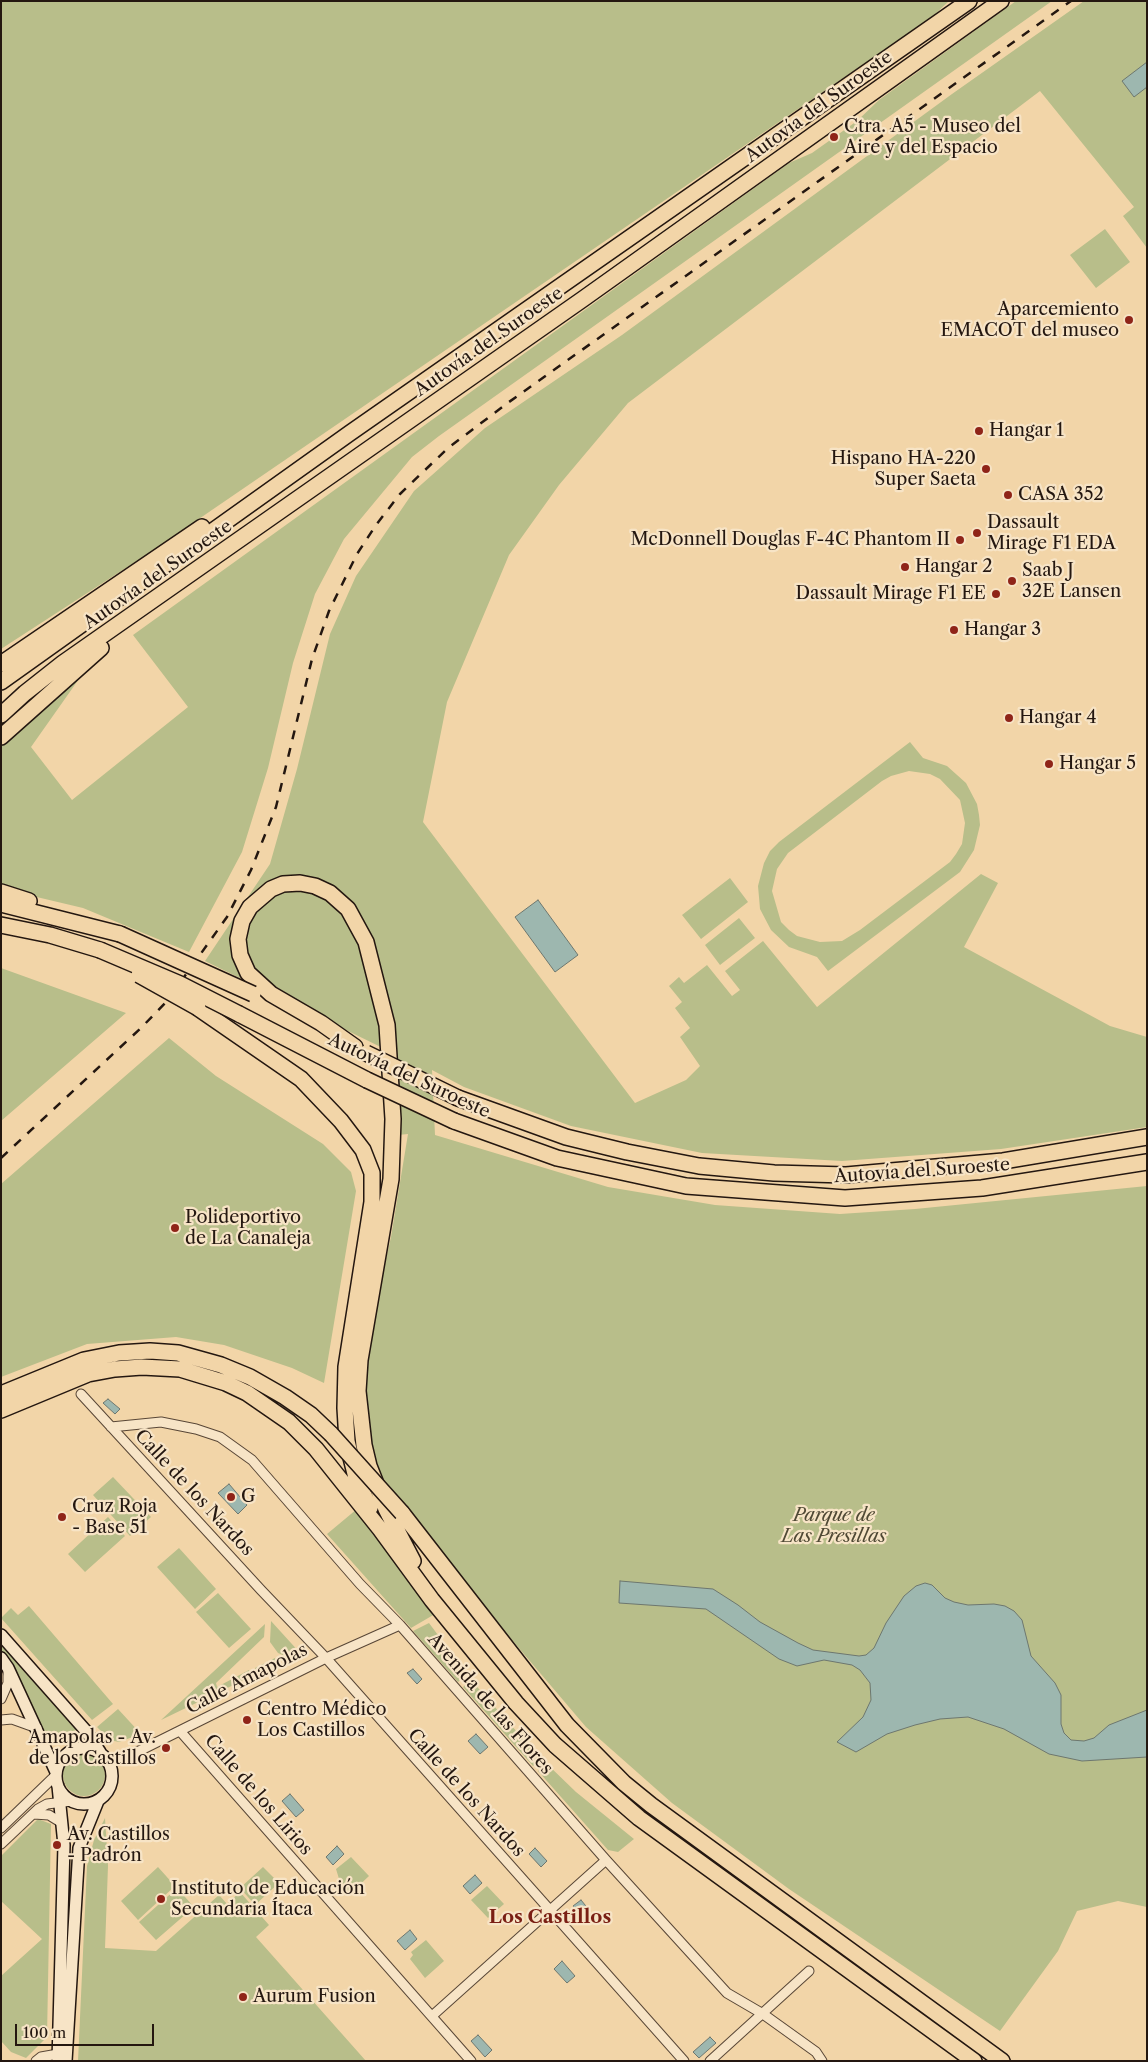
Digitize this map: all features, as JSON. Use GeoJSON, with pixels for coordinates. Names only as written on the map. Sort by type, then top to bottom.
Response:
{"type":"FeatureCollection","features":[{"type":"Feature","properties":{"kind":"highway","name":"Autovía del Suroeste"},"geometry":{"type":"LineString","coordinates":[[1,682],[361,425],[969,1]]}},
{"type":"Feature","properties":{"kind":"highway","name":"Autovía del Suroeste"},"geometry":{"type":"LineString","coordinates":[[1,715],[25,692],[56,669],[1001,1]]}},
{"type":"Feature","properties":{"kind":"highway"},"geometry":{"type":"LineString","coordinates":[[1,664],[325,444],[361,425]]}},
{"type":"Feature","properties":{"kind":"highway"},"geometry":{"type":"LineString","coordinates":[[1,737],[149,605]]}},
{"type":"Feature","properties":{"kind":"highway"},"geometry":{"type":"LineString","coordinates":[[361,1050],[321,1023],[271,994],[248,973],[240,955],[238,939],[242,921],[254,902],[271,889],[283,884],[300,883],[315,886],[330,893],[348,909],[366,942],[386,1025],[393,1119],[390,1179],[360,1360],[358,1391],[364,1444],[369,1466],[386,1509],[406,1550],[436,1597],[482,1660],[516,1704],[555,1745],[639,1818],[974,2061]]}},
{"type":"Feature","properties":{"kind":"highway"},"geometry":{"type":"LineString","coordinates":[[1,892],[89,918],[114,931]]}},
{"type":"Feature","properties":{"kind":"highway","name":"Autovía del Suroeste"},"geometry":{"type":"LineString","coordinates":[[1,904],[114,931],[253,994],[458,1098],[566,1136],[627,1152],[699,1166],[774,1173],[846,1175],[1003,1161],[1147,1138]]}},
{"type":"Feature","properties":{"kind":"highway","name":"Autovía del Suroeste"},"geometry":{"type":"LineString","coordinates":[[1,925],[50,935],[100,950],[180,984],[367,1080],[454,1121],[557,1158],[686,1186],[844,1198],[982,1188],[1147,1162]]}},
{"type":"Feature","properties":{"kind":"highway"},"geometry":{"type":"LineString","coordinates":[[100,950],[128,970],[198,1008],[301,1080],[341,1121],[363,1150],[372,1173],[372,1202],[346,1367],[345,1408],[347,1441],[356,1478],[380,1530]]}},
{"type":"Feature","properties":{"kind":"highway"},"geometry":{"type":"LineString","coordinates":[[1,1394],[84,1360],[119,1353],[150,1351],[178,1354],[221,1365],[250,1378],[292,1401],[331,1434],[402,1513],[568,1725],[624,1783],[650,1805],[1002,2061]]}},
{"type":"Feature","properties":{"kind":"highway"},"geometry":{"type":"LineString","coordinates":[[1,1410],[88,1374],[142,1367],[180,1369],[209,1377],[247,1393],[289,1422],[316,1449],[432,1600],[482,1660]]}},
{"type":"Feature","properties":{"kind":"street"},"geometry":{"type":"LineString","coordinates":[[948,16],[953,1]]}},
{"type":"Feature","properties":{"kind":"street","name":"Calle de los Nardos"},"geometry":{"type":"LineString","coordinates":[[81,1394],[326,1658],[549,1911],[626,1993],[684,2061]]}},
{"type":"Feature","properties":{"kind":"street","name":"Avenida de las Flores"},"geometry":{"type":"LineString","coordinates":[[111,1427],[161,1422],[196,1429],[220,1437],[252,1460],[360,1584],[400,1625],[606,1860],[727,1993],[763,2014],[816,2052],[822,2061]]}},
{"type":"Feature","properties":{"kind":"street","name":"Calle Amapolas"},"geometry":{"type":"LineString","coordinates":[[110,1763],[125,1758],[326,1658],[400,1625]]}},
{"type":"Feature","properties":{"kind":"street"},"geometry":{"type":"LineString","coordinates":[[1,1635],[86,1731],[110,1763],[112,1773],[111,1785],[98,1802],[78,1848],[62,2057]]}},
{"type":"Feature","properties":{"kind":"street"},"geometry":{"type":"LineString","coordinates":[[1,1658],[8,1668],[57,1778],[72,1800]]}},
{"type":"Feature","properties":{"kind":"street"},"geometry":{"type":"LineString","coordinates":[[1,1699],[8,1683],[8,1668]]}},
{"type":"Feature","properties":{"kind":"street"},"geometry":{"type":"LineString","coordinates":[[1,1720],[12,1719],[36,1728]]}},
{"type":"Feature","properties":{"kind":"street","name":"Calle de los Lirios"},"geometry":{"type":"LineString","coordinates":[[180,1731],[471,2061]]}},
{"type":"Feature","properties":{"kind":"street"},"geometry":{"type":"LineString","coordinates":[[62,2057],[64,1845],[57,1778],[61,1760],[74,1750],[90,1748],[100,1752]]}},
{"type":"Feature","properties":{"kind":"street"},"geometry":{"type":"LineString","coordinates":[[1,1828],[57,1778]]}},
{"type":"Feature","properties":{"kind":"street"},"geometry":{"type":"LineString","coordinates":[[1,1844],[34,1814],[38,1808],[72,1800],[85,1804],[98,1802]]}},
{"type":"Feature","properties":{"kind":"street"},"geometry":{"type":"LineString","coordinates":[[34,1814],[49,1815],[62,1823]]}},
{"type":"Feature","properties":{"kind":"street"},"geometry":{"type":"LineString","coordinates":[[432,2016],[489,1967],[606,1860]]}},
{"type":"Feature","properties":{"kind":"street"},"geometry":{"type":"LineString","coordinates":[[710,2061],[809,1971]]}},
{"type":"Feature","properties":{"kind":"street"},"geometry":{"type":"LineString","coordinates":[[36,2061],[41,2057],[62,2057]]}},
{"type":"Feature","properties":{"kind":"green space"},"geometry":{"type":"Polygon","coordinates":[[[1,1],[949,1],[931,18],[152,551],[1,649],[1,1]]]}},
{"type":"Feature","properties":{"kind":"green space"},"geometry":{"type":"Polygon","coordinates":[[[1016,1],[1052,1],[412,457],[344,539],[315,594],[293,663],[268,768],[242,852],[189,952],[83,908],[24,894],[1,885],[1,744],[20,723],[86,669],[31,747],[72,800],[188,707],[133,635],[789,163],[812,153],[857,121],[879,100],[1016,1]]]}},
{"type":"Feature","properties":{"kind":"green space","name":"Parque de Las Presillas"},"geometry":{"type":"Polygon","coordinates":[[[1084,1],[1147,1],[1147,248],[1123,216],[1134,207],[1040,91],[628,403],[559,485],[509,555],[447,702],[423,822],[635,1103],[686,1080],[700,1066],[680,1037],[690,1028],[675,1008],[682,1002],[669,986],[679,977],[684,983],[707,965],[732,996],[740,990],[725,971],[763,941],[817,1007],[981,874],[998,883],[964,947],[1110,1026],[1147,1037],[1147,1127],[1001,1149],[842,1161],[702,1153],[571,1126],[464,1087],[432,1070],[435,1135],[608,1187],[715,1205],[840,1214],[915,1209],[1147,1186],[1147,1907],[1118,1901],[1077,1911],[1058,1951],[1000,2031],[789,1889],[672,1803],[586,1727],[489,1613],[377,1471],[363,1403],[374,1311],[391,1237],[408,1134],[398,1135],[391,1052],[205,961],[270,864],[297,769],[330,634],[356,576],[414,491],[485,428],[622,335],[952,94],[1084,1]]]}},
{"type":"Feature","properties":{"kind":"green space"},"geometry":{"type":"Polygon","coordinates":[[[1105,229],[1130,262],[1096,288],[1070,255],[1105,229]]]}},
{"type":"Feature","properties":{"kind":"green space"},"geometry":{"type":"Polygon","coordinates":[[[910,742],[923,758],[947,766],[966,783],[977,804],[979,815],[980,825],[974,850],[960,872],[828,971],[817,957],[789,947],[771,930],[760,909],[758,886],[764,863],[770,851],[779,842],[910,742]],[[909,771],[891,776],[882,781],[788,853],[777,869],[772,891],[781,922],[789,930],[797,936],[820,942],[842,941],[860,930],[950,862],[962,844],[965,823],[960,800],[940,779],[930,774],[909,771]]]}},
{"type":"Feature","properties":{"kind":"green space"},"geometry":{"type":"Polygon","coordinates":[[[730,878],[748,902],[701,939],[682,915],[730,878]]]}},
{"type":"Feature","properties":{"kind":"green space"},"geometry":{"type":"Polygon","coordinates":[[[739,918],[755,938],[720,965],[705,945],[739,918]]]}},
{"type":"Feature","properties":{"kind":"green space"},"geometry":{"type":"Polygon","coordinates":[[[1,968],[126,1013],[1,1121],[1,968]]]}},
{"type":"Feature","properties":{"kind":"green space","name":"Polideportivo de La Canaleja"},"geometry":{"type":"Polygon","coordinates":[[[169,1038],[216,1076],[323,1144],[351,1172],[356,1191],[324,1383],[292,1368],[224,1345],[176,1337],[87,1344],[1,1377],[1,1184],[169,1038]]]}},
{"type":"Feature","properties":{"kind":"green space"},"geometry":{"type":"Polygon","coordinates":[[[113,1477],[151,1517],[130,1536],[93,1495],[113,1477]]]}},
{"type":"Feature","properties":{"kind":"green space"},"geometry":{"type":"Polygon","coordinates":[[[357,1509],[406,1579],[435,1614],[411,1628],[327,1534],[357,1509]]]}},
{"type":"Feature","properties":{"kind":"green space"},"geometry":{"type":"Polygon","coordinates":[[[108,1517],[125,1536],[85,1572],[68,1554],[108,1517]]]}},
{"type":"Feature","properties":{"kind":"green space"},"geometry":{"type":"Polygon","coordinates":[[[179,1548],[216,1589],[195,1609],[157,1567],[179,1548]]]}},
{"type":"Feature","properties":{"kind":"green space"},"geometry":{"type":"Polygon","coordinates":[[[218,1593],[251,1629],[229,1648],[196,1612],[218,1593]]]}},
{"type":"Feature","properties":{"kind":"green space"},"geometry":{"type":"Polygon","coordinates":[[[29,1606],[113,1704],[92,1720],[1,1618],[11,1608],[18,1615],[29,1606]]]}},
{"type":"Feature","properties":{"kind":"green space"},"geometry":{"type":"Polygon","coordinates":[[[271,1621],[301,1654],[290,1658],[278,1653],[270,1642],[271,1621]]]}},
{"type":"Feature","properties":{"kind":"green space"},"geometry":{"type":"Polygon","coordinates":[[[429,1623],[467,1674],[458,1682],[413,1631],[429,1623]]]}},
{"type":"Feature","properties":{"kind":"green space"},"geometry":{"type":"Polygon","coordinates":[[[265,1624],[264,1637],[216,1683],[217,1687],[249,1670],[252,1676],[161,1720],[265,1624]]]}},
{"type":"Feature","properties":{"kind":"green space"},"geometry":{"type":"Polygon","coordinates":[[[1,1643],[78,1729],[48,1744],[26,1692],[1,1650],[1,1643]]]}},
{"type":"Feature","properties":{"kind":"green space"},"geometry":{"type":"Polygon","coordinates":[[[275,1658],[279,1663],[259,1674],[255,1668],[275,1658]]]}},
{"type":"Feature","properties":{"kind":"green space"},"geometry":{"type":"Polygon","coordinates":[[[471,1680],[541,1759],[533,1766],[463,1687],[471,1680]]]}},
{"type":"Feature","properties":{"kind":"green space"},"geometry":{"type":"Polygon","coordinates":[[[118,1709],[141,1734],[119,1742],[110,1740],[97,1727],[118,1709]]]}},
{"type":"Feature","properties":{"kind":"green space"},"geometry":{"type":"Polygon","coordinates":[[[84,1754],[99,1760],[105,1775],[99,1790],[84,1796],[69,1790],[63,1775],[69,1760],[84,1754]]]}},
{"type":"Feature","properties":{"kind":"green space"},"geometry":{"type":"Polygon","coordinates":[[[546,1763],[576,1792],[634,1839],[618,1852],[608,1850],[538,1771],[546,1763]]]}},
{"type":"Feature","properties":{"kind":"green space"},"geometry":{"type":"Polygon","coordinates":[[[105,1818],[108,1866],[105,1948],[156,1951],[219,1895],[227,1904],[240,1892],[269,1925],[256,1937],[366,2061],[78,2061],[87,1866],[94,1840],[105,1818]]]}},
{"type":"Feature","properties":{"kind":"green space"},"geometry":{"type":"Polygon","coordinates":[[[38,1819],[51,1824],[47,2037],[26,2058],[11,2052],[1,2041],[1,1976],[42,1939],[1,1901],[1,1856],[38,1819]]]}},
{"type":"Feature","properties":{"kind":"green space"},"geometry":{"type":"Polygon","coordinates":[[[351,1857],[369,1876],[350,1894],[340,1882],[336,1869],[351,1857]]]}},
{"type":"Feature","properties":{"kind":"green space"},"geometry":{"type":"Polygon","coordinates":[[[158,1867],[175,1886],[138,1920],[121,1901],[158,1867]]]}},
{"type":"Feature","properties":{"kind":"green space"},"geometry":{"type":"Polygon","coordinates":[[[263,1867],[279,1883],[255,1905],[240,1888],[263,1867]]]}},
{"type":"Feature","properties":{"kind":"green space"},"geometry":{"type":"Polygon","coordinates":[[[487,1886],[504,1904],[488,1918],[471,1900],[487,1886]]]}},
{"type":"Feature","properties":{"kind":"green space"},"geometry":{"type":"Polygon","coordinates":[[[177,1888],[194,1907],[156,1940],[139,1922],[177,1888]]]}},
{"type":"Feature","properties":{"kind":"green space"},"geometry":{"type":"Polygon","coordinates":[[[426,1940],[444,1961],[425,1978],[410,1959],[413,1955],[411,1952],[426,1940]]]}},
{"type":"Feature","properties":{"kind":"water"},"geometry":{"type":"Polygon","coordinates":[[[1147,62],[1147,87],[1134,97],[1122,81],[1147,62]]]}},
{"type":"Feature","properties":{"kind":"water"},"geometry":{"type":"Polygon","coordinates":[[[538,900],[578,955],[555,972],[515,917],[538,900]]]}},
{"type":"Feature","properties":{"kind":"water"},"geometry":{"type":"Polygon","coordinates":[[[108,1399],[120,1409],[115,1414],[103,1403],[108,1399]]]}},
{"type":"Feature","properties":{"kind":"water","name":"G"},"geometry":{"type":"Polygon","coordinates":[[[229,1484],[247,1505],[238,1514],[218,1493],[229,1484]]]}},
{"type":"Feature","properties":{"kind":"water"},"geometry":{"type":"Polygon","coordinates":[[[620,1581],[713,1589],[760,1622],[813,1650],[859,1656],[866,1655],[874,1648],[886,1623],[904,1596],[916,1586],[925,1583],[932,1585],[945,1598],[954,1602],[968,1605],[994,1604],[1005,1606],[1014,1611],[1022,1620],[1031,1656],[1055,1683],[1061,1695],[1061,1724],[1064,1733],[1071,1740],[1084,1741],[1094,1738],[1109,1725],[1147,1710],[1147,1757],[1082,1761],[1049,1754],[1004,1729],[968,1717],[940,1719],[915,1725],[887,1734],[856,1752],[837,1742],[863,1717],[871,1700],[870,1683],[860,1670],[852,1665],[824,1660],[797,1666],[779,1659],[706,1609],[619,1603],[620,1581]]]}},
{"type":"Feature","properties":{"kind":"water"},"geometry":{"type":"Polygon","coordinates":[[[413,1669],[422,1679],[417,1684],[407,1673],[413,1669]]]}},
{"type":"Feature","properties":{"kind":"water"},"geometry":{"type":"Polygon","coordinates":[[[476,1734],[488,1747],[480,1754],[468,1741],[476,1734]]]}},
{"type":"Feature","properties":{"kind":"water"},"geometry":{"type":"Polygon","coordinates":[[[290,1794],[304,1810],[296,1817],[282,1801],[290,1794]]]}},
{"type":"Feature","properties":{"kind":"water"},"geometry":{"type":"Polygon","coordinates":[[[337,1846],[344,1854],[333,1865],[326,1857],[337,1846]]]}},
{"type":"Feature","properties":{"kind":"water"},"geometry":{"type":"Polygon","coordinates":[[[535,1848],[547,1861],[541,1867],[529,1854],[535,1848]]]}},
{"type":"Feature","properties":{"kind":"water"},"geometry":{"type":"Polygon","coordinates":[[[475,1875],[482,1883],[470,1894],[463,1886],[475,1875]]]}},
{"type":"Feature","properties":{"kind":"water"},"geometry":{"type":"Polygon","coordinates":[[[581,1900],[590,1911],[583,1918],[573,1906],[581,1900]]]}},
{"type":"Feature","properties":{"kind":"water"},"geometry":{"type":"Polygon","coordinates":[[[410,1930],[417,1939],[405,1950],[397,1941],[410,1930]]]}},
{"type":"Feature","properties":{"kind":"water"},"geometry":{"type":"Polygon","coordinates":[[[562,1961],[575,1976],[567,1983],[554,1969],[562,1961]]]}},
{"type":"Feature","properties":{"kind":"water"},"geometry":{"type":"Polygon","coordinates":[[[478,2035],[492,2050],[485,2057],[471,2041],[478,2035]]]}},
{"type":"Feature","properties":{"kind":"water"},"geometry":{"type":"Polygon","coordinates":[[[710,2037],[716,2043],[699,2058],[693,2052],[710,2037]]]}},
{"type":"Feature","properties":{"kind":"railway"},"geometry":{"type":"LineString","coordinates":[[1,1158],[141,1028],[167,1001],[227,917],[251,870],[276,807],[312,659],[329,611],[357,554],[400,494],[448,448],[509,402],[1071,1]]}},
{"type":"Feature","properties":{"kind":"place","name":"Ctra. A5 - Museo del Aire y del Espacio"},"geometry":{"type":"Point","coordinates":[834,137]}},
{"type":"Feature","properties":{"kind":"place","name":"Aparcemiento EMACOT del museo"},"geometry":{"type":"Point","coordinates":[1129,320]}},
{"type":"Feature","properties":{"kind":"place","name":"Hangar 1"},"geometry":{"type":"Point","coordinates":[979,431]}},
{"type":"Feature","properties":{"kind":"place","name":"Hispano HA-220 Super Saeta"},"geometry":{"type":"Point","coordinates":[986,469]}},
{"type":"Feature","properties":{"kind":"place","name":"CASA 352"},"geometry":{"type":"Point","coordinates":[1008,495]}},
{"type":"Feature","properties":{"kind":"place","name":"Dassault Mirage F1 EDA"},"geometry":{"type":"Point","coordinates":[977,533]}},
{"type":"Feature","properties":{"kind":"place","name":"McDonnell Douglas F-4C Phantom II"},"geometry":{"type":"Point","coordinates":[960,540]}},
{"type":"Feature","properties":{"kind":"place","name":"Hangar 2"},"geometry":{"type":"Point","coordinates":[905,567]}},
{"type":"Feature","properties":{"kind":"place","name":"Saab J 32E Lansen"},"geometry":{"type":"Point","coordinates":[1012,581]}},
{"type":"Feature","properties":{"kind":"place","name":"Dassault Mirage F1 EE"},"geometry":{"type":"Point","coordinates":[996,594]}},
{"type":"Feature","properties":{"kind":"place","name":"Hangar 3"},"geometry":{"type":"Point","coordinates":[954,630]}},
{"type":"Feature","properties":{"kind":"place","name":"Hangar 4"},"geometry":{"type":"Point","coordinates":[1009,718]}},
{"type":"Feature","properties":{"kind":"place","name":"Hangar 5"},"geometry":{"type":"Point","coordinates":[1049,764]}},
{"type":"Feature","properties":{"kind":"place","name":"Polideportivo de La Canaleja"},"geometry":{"type":"Point","coordinates":[175,1228]}},
{"type":"Feature","properties":{"kind":"place","name":"G"},"geometry":{"type":"Point","coordinates":[231,1497]}},
{"type":"Feature","properties":{"kind":"place","name":"Cruz Roja - Base 51"},"geometry":{"type":"Point","coordinates":[62,1517]}},
{"type":"Feature","properties":{"kind":"place","name":"Centro Médico Los Castillos"},"geometry":{"type":"Point","coordinates":[247,1720]}},
{"type":"Feature","properties":{"kind":"place","name":"Amapolas - Av. de los Castillos"},"geometry":{"type":"Point","coordinates":[166,1748]}},
{"type":"Feature","properties":{"kind":"place","name":"Av. Castillos - Padrón"},"geometry":{"type":"Point","coordinates":[57,1845]}},
{"type":"Feature","properties":{"kind":"place","name":"Instituto de Educación Secundaria Ítaca"},"geometry":{"type":"Point","coordinates":[161,1899]}},
{"type":"Feature","properties":{"kind":"place","name":"Aurum Fusion"},"geometry":{"type":"Point","coordinates":[243,1997]}},
{"type":"Feature","properties":{"kind":"district","name":"Los Castillos"},"geometry":{"type":"Point","coordinates":[550,1918]}}]}
